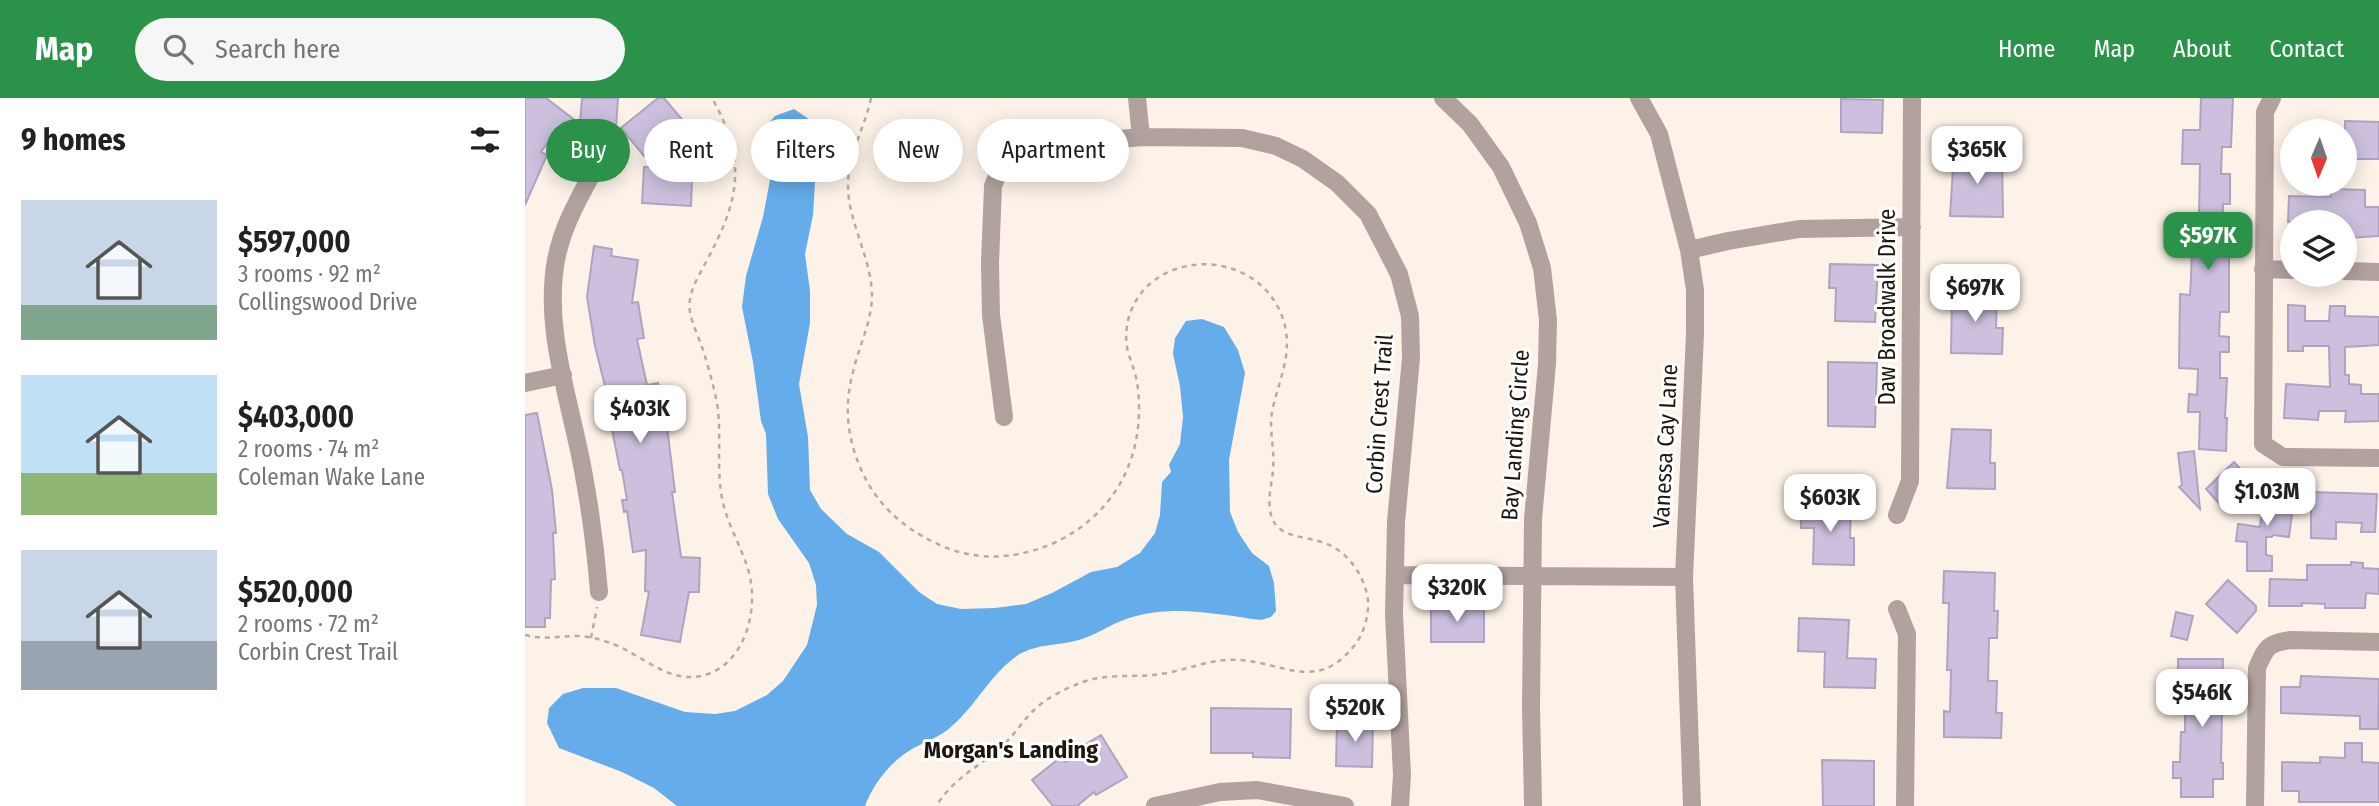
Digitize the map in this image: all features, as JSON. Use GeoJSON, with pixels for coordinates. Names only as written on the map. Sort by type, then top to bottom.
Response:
{"type":"FeatureCollection","features":[{"type":"Feature","properties":{"kind":"street"},"geometry":{"type":"LineString","coordinates":[[1137,98],[1141,137]]}},
{"type":"Feature","properties":{"kind":"street","name":"Bay Landing Circle"},"geometry":{"type":"LineString","coordinates":[[1443,98],[1470,124],[1501,167],[1528,223],[1542,268],[1548,320],[1547,364],[1532,519],[1533,806]]}},
{"type":"Feature","properties":{"kind":"street","name":"Vanessa Cay Lane"},"geometry":{"type":"LineString","coordinates":[[1639,98],[1660,134],[1689,250],[1695,290],[1684,577],[1692,806]]}},
{"type":"Feature","properties":{"kind":"street","name":"Daw Broadwalk Drive"},"geometry":{"type":"LineString","coordinates":[[1897,515],[1910,481],[1912,98]]}},
{"type":"Feature","properties":{"kind":"street"},"geometry":{"type":"LineString","coordinates":[[2272,98],[2265,112],[2263,444],[2283,457],[2379,458]]}},
{"type":"Feature","properties":{"kind":"street","name":"Corbin Crest Trail"},"geometry":{"type":"LineString","coordinates":[[1004,417],[991,315],[990,263],[993,186],[1005,157],[1027,148],[1141,137],[1242,138],[1276,146],[1303,159],[1337,183],[1368,214],[1399,274],[1410,316],[1411,358],[1396,522],[1394,614],[1402,775],[1400,806]]}},
{"type":"Feature","properties":{"kind":"street"},"geometry":{"type":"LineString","coordinates":[[588,182],[562,235],[556,260],[553,321],[584,475],[599,592]]}},
{"type":"Feature","properties":{"kind":"street"},"geometry":{"type":"LineString","coordinates":[[1689,250],[1799,229],[1912,227]]}},
{"type":"Feature","properties":{"kind":"street"},"geometry":{"type":"LineString","coordinates":[[2263,269],[2280,270]]}},
{"type":"Feature","properties":{"kind":"street"},"geometry":{"type":"LineString","coordinates":[[2357,271],[2379,272]]}},
{"type":"Feature","properties":{"kind":"street"},"geometry":{"type":"LineString","coordinates":[[525,383],[563,375]]}},
{"type":"Feature","properties":{"kind":"street"},"geometry":{"type":"LineString","coordinates":[[1395,575],[1684,577]]}},
{"type":"Feature","properties":{"kind":"street"},"geometry":{"type":"LineString","coordinates":[[1897,610],[1907,634],[1905,806]]}},
{"type":"Feature","properties":{"kind":"street"},"geometry":{"type":"LineString","coordinates":[[2255,806],[2257,668],[2267,647],[2291,640],[2379,642]]}},
{"type":"Feature","properties":{"kind":"street"},"geometry":{"type":"LineString","coordinates":[[1155,806],[1220,792],[1257,790],[1345,806]]}},
{"type":"Feature","properties":{"kind":"path"},"geometry":{"type":"LineString","coordinates":[[525,635],[539,639],[569,636],[591,638],[617,646],[673,674],[688,677],[700,676],[722,667],[736,653],[749,624],[753,594],[750,576],[723,504],[718,477],[716,399],[690,311],[693,287],[720,236],[735,194],[730,138],[712,98]]}},
{"type":"Feature","properties":{"kind":"path"},"geometry":{"type":"LineString","coordinates":[[871,98],[867,117],[853,153],[848,183],[852,216],[866,256],[872,291],[869,326],[849,387],[847,418],[849,435],[862,472],[870,489],[890,513],[912,531],[932,542],[961,553],[989,557],[1037,549],[1080,527],[1096,515],[1117,489],[1133,457],[1139,424],[1139,393],[1127,350],[1126,334],[1132,309],[1139,296],[1150,284],[1174,270],[1190,265],[1223,265],[1241,272],[1264,289],[1279,307],[1286,329],[1286,365],[1272,415],[1273,471],[1269,502],[1273,522],[1287,534],[1325,543],[1349,559],[1358,570],[1367,594],[1367,618],[1358,641],[1337,662],[1321,670],[1292,672],[1245,660],[1229,660],[1155,675],[1108,677],[1080,683],[1035,709],[1010,739],[992,755],[964,773],[944,793],[936,806]]}},
{"type":"Feature","properties":{"kind":"path"},"geometry":{"type":"LineString","coordinates":[[591,638],[599,592]]}},
{"type":"Feature","properties":{"kind":"water"},"geometry":{"type":"Polygon","coordinates":[[[794,109],[809,119],[772,119],[794,109]]]}},
{"type":"Feature","properties":{"kind":"water"},"geometry":{"type":"Polygon","coordinates":[[[770,182],[815,182],[813,215],[805,254],[810,291],[810,323],[799,384],[808,437],[810,490],[821,509],[847,534],[879,552],[919,592],[937,604],[961,609],[1026,604],[1091,572],[1117,567],[1140,553],[1155,533],[1160,515],[1162,482],[1171,472],[1169,465],[1180,444],[1183,417],[1173,354],[1175,338],[1186,321],[1202,319],[1224,327],[1238,350],[1245,373],[1229,460],[1230,512],[1238,532],[1252,553],[1269,566],[1274,583],[1276,611],[1271,617],[1261,620],[1178,611],[1145,614],[1082,639],[1021,653],[997,674],[969,709],[948,729],[904,754],[890,767],[878,781],[865,806],[677,806],[654,788],[622,772],[559,748],[547,723],[549,708],[563,694],[583,688],[616,688],[685,712],[715,714],[735,711],[767,695],[783,681],[807,645],[817,605],[816,585],[809,563],[778,519],[768,494],[766,434],[761,421],[742,307],[746,276],[763,217],[770,182]]]}},
{"type":"Feature","properties":{"kind":"building"},"geometry":{"type":"Polygon","coordinates":[[[525,98],[546,98],[573,119],[546,119],[546,145],[541,152],[546,157],[525,205],[525,98]]]}},
{"type":"Feature","properties":{"kind":"building"},"geometry":{"type":"Polygon","coordinates":[[[582,98],[618,98],[617,119],[580,119],[582,98]]]}},
{"type":"Feature","properties":{"kind":"building"},"geometry":{"type":"Polygon","coordinates":[[[658,98],[664,98],[682,119],[644,119],[644,156],[630,139],[630,121],[658,98]]]}},
{"type":"Feature","properties":{"kind":"building"},"geometry":{"type":"Polygon","coordinates":[[[2201,98],[2233,98],[2231,147],[2222,147],[2221,174],[2230,174],[2230,204],[2223,204],[2222,254],[2229,254],[2229,312],[2220,312],[2219,336],[2229,337],[2229,352],[2220,352],[2220,378],[2227,378],[2226,451],[2199,449],[2200,412],[2188,412],[2189,394],[2197,395],[2198,369],[2179,368],[2180,294],[2190,295],[2191,278],[2192,246],[2186,246],[2186,214],[2199,214],[2200,164],[2182,164],[2183,130],[2200,130],[2201,98]]]}},
{"type":"Feature","properties":{"kind":"building"},"geometry":{"type":"Polygon","coordinates":[[[1841,99],[1883,100],[1882,133],[1841,132],[1841,99]]]}},
{"type":"Feature","properties":{"kind":"building"},"geometry":{"type":"Polygon","coordinates":[[[2357,121],[2379,122],[2379,159],[2357,159],[2357,121]]]}},
{"type":"Feature","properties":{"kind":"building"},"geometry":{"type":"Polygon","coordinates":[[[1954,153],[2002,154],[2003,217],[1950,216],[1954,153]]]}},
{"type":"Feature","properties":{"kind":"building"},"geometry":{"type":"Polygon","coordinates":[[[644,167],[644,182],[692,182],[691,206],[642,203],[644,167]]]}},
{"type":"Feature","properties":{"kind":"building"},"geometry":{"type":"Polygon","coordinates":[[[2357,190],[2365,190],[2365,207],[2379,207],[2379,236],[2357,237],[2357,210],[2288,210],[2289,196],[2357,196],[2357,190]]]}},
{"type":"Feature","properties":{"kind":"building"},"geometry":{"type":"Polygon","coordinates":[[[594,246],[612,249],[611,256],[638,260],[632,303],[638,302],[644,338],[637,339],[647,385],[658,383],[666,418],[681,557],[700,558],[699,592],[689,592],[680,642],[641,635],[649,592],[645,591],[646,550],[633,552],[627,511],[624,512],[622,500],[627,500],[622,470],[595,346],[587,297],[594,246]]]}},
{"type":"Feature","properties":{"kind":"building"},"geometry":{"type":"Polygon","coordinates":[[[1830,264],[1878,265],[1875,322],[1835,321],[1836,288],[1829,288],[1830,264]]]}},
{"type":"Feature","properties":{"kind":"building"},"geometry":{"type":"Polygon","coordinates":[[[1952,293],[1997,294],[1996,328],[2003,328],[2002,354],[1951,353],[1952,293]]]}},
{"type":"Feature","properties":{"kind":"building"},"geometry":{"type":"Polygon","coordinates":[[[2288,305],[2305,306],[2305,321],[2329,321],[2330,306],[2345,306],[2345,316],[2379,317],[2379,345],[2345,347],[2345,375],[2349,375],[2349,384],[2361,385],[2361,394],[2379,394],[2379,421],[2345,422],[2346,411],[2319,411],[2318,420],[2284,418],[2286,384],[2330,387],[2329,346],[2303,346],[2303,351],[2288,351],[2288,305]]]}},
{"type":"Feature","properties":{"kind":"building"},"geometry":{"type":"Polygon","coordinates":[[[1828,362],[1877,363],[1875,427],[1828,426],[1828,362]]]}},
{"type":"Feature","properties":{"kind":"building"},"geometry":{"type":"Polygon","coordinates":[[[537,413],[552,490],[556,533],[553,533],[555,579],[551,580],[550,618],[545,618],[545,627],[525,627],[525,415],[537,413]]]}},
{"type":"Feature","properties":{"kind":"building"},"geometry":{"type":"Polygon","coordinates":[[[1952,429],[1991,430],[1990,463],[1995,463],[1995,489],[1947,488],[1952,429]]]}},
{"type":"Feature","properties":{"kind":"building"},"geometry":{"type":"Polygon","coordinates":[[[2194,451],[2200,509],[2179,487],[2182,485],[2178,453],[2194,451]]]}},
{"type":"Feature","properties":{"kind":"building"},"geometry":{"type":"Polygon","coordinates":[[[2234,462],[2252,482],[2252,486],[2226,511],[2206,489],[2234,462]]]}},
{"type":"Feature","properties":{"kind":"building"},"geometry":{"type":"Polygon","coordinates":[[[2265,488],[2295,491],[2289,537],[2266,537],[2266,555],[2272,556],[2272,571],[2247,571],[2247,542],[2236,541],[2238,524],[2260,527],[2265,488]]]}},
{"type":"Feature","properties":{"kind":"building"},"geometry":{"type":"Polygon","coordinates":[[[2311,492],[2377,494],[2375,532],[2361,532],[2362,523],[2336,522],[2336,539],[2311,538],[2311,492]]]}},
{"type":"Feature","properties":{"kind":"building"},"geometry":{"type":"Polygon","coordinates":[[[1801,505],[1851,506],[1850,538],[1854,538],[1854,565],[1813,564],[1814,528],[1801,528],[1801,505]]]}},
{"type":"Feature","properties":{"kind":"building"},"geometry":{"type":"Polygon","coordinates":[[[2351,562],[2363,563],[2363,568],[2379,569],[2379,594],[2366,593],[2365,608],[2325,608],[2325,604],[2302,603],[2302,606],[2269,606],[2270,579],[2307,580],[2307,565],[2351,565],[2351,562]]]}},
{"type":"Feature","properties":{"kind":"building"},"geometry":{"type":"Polygon","coordinates":[[[1944,571],[1995,573],[1994,611],[1998,611],[1997,638],[1989,638],[1988,681],[1997,681],[1996,713],[2002,713],[2001,738],[1944,737],[1944,711],[1950,712],[1951,670],[1947,670],[1949,603],[1943,603],[1944,571]]]}},
{"type":"Feature","properties":{"kind":"building"},"geometry":{"type":"Polygon","coordinates":[[[2228,580],[2256,606],[2256,611],[2237,633],[2206,604],[2228,580]]]}},
{"type":"Feature","properties":{"kind":"building"},"geometry":{"type":"Polygon","coordinates":[[[1431,606],[1484,606],[1484,642],[1431,642],[1431,606]]]}},
{"type":"Feature","properties":{"kind":"building"},"geometry":{"type":"Polygon","coordinates":[[[2176,612],[2193,616],[2187,640],[2171,636],[2176,612]]]}},
{"type":"Feature","properties":{"kind":"building"},"geometry":{"type":"Polygon","coordinates":[[[1799,618],[1849,620],[1847,658],[1876,659],[1875,688],[1824,687],[1825,652],[1798,651],[1799,618]]]}},
{"type":"Feature","properties":{"kind":"building"},"geometry":{"type":"Polygon","coordinates":[[[2178,659],[2223,659],[2223,779],[2213,779],[2213,797],[2181,797],[2181,778],[2173,778],[2173,762],[2180,762],[2181,732],[2185,732],[2185,697],[2193,697],[2194,674],[2178,674],[2178,659]]]}},
{"type":"Feature","properties":{"kind":"building"},"geometry":{"type":"Polygon","coordinates":[[[2301,676],[2379,679],[2378,729],[2360,729],[2360,716],[2281,713],[2281,687],[2300,687],[2301,676]]]}},
{"type":"Feature","properties":{"kind":"building"},"geometry":{"type":"Polygon","coordinates":[[[1211,708],[1291,709],[1290,758],[1253,757],[1253,753],[1211,753],[1211,708]]]}},
{"type":"Feature","properties":{"kind":"building"},"geometry":{"type":"Polygon","coordinates":[[[1337,721],[1373,722],[1372,767],[1336,766],[1337,721]]]}},
{"type":"Feature","properties":{"kind":"building"},"geometry":{"type":"Polygon","coordinates":[[[1101,735],[1127,777],[1096,795],[1094,792],[1077,806],[1053,806],[1032,780],[1061,757],[1065,762],[1089,748],[1086,744],[1101,735]]]}},
{"type":"Feature","properties":{"kind":"building"},"geometry":{"type":"Polygon","coordinates":[[[2345,743],[2362,743],[2362,762],[2379,763],[2379,802],[2299,802],[2299,791],[2282,791],[2282,762],[2320,763],[2320,757],[2345,758],[2345,743]]]}},
{"type":"Feature","properties":{"kind":"building"},"geometry":{"type":"Polygon","coordinates":[[[1822,760],[1874,761],[1874,806],[1823,806],[1822,760]]]}},
{"type":"Feature","properties":{"kind":"district","name":"Morgan's Landing"},"geometry":{"type":"Point","coordinates":[1011,750]}}]}
